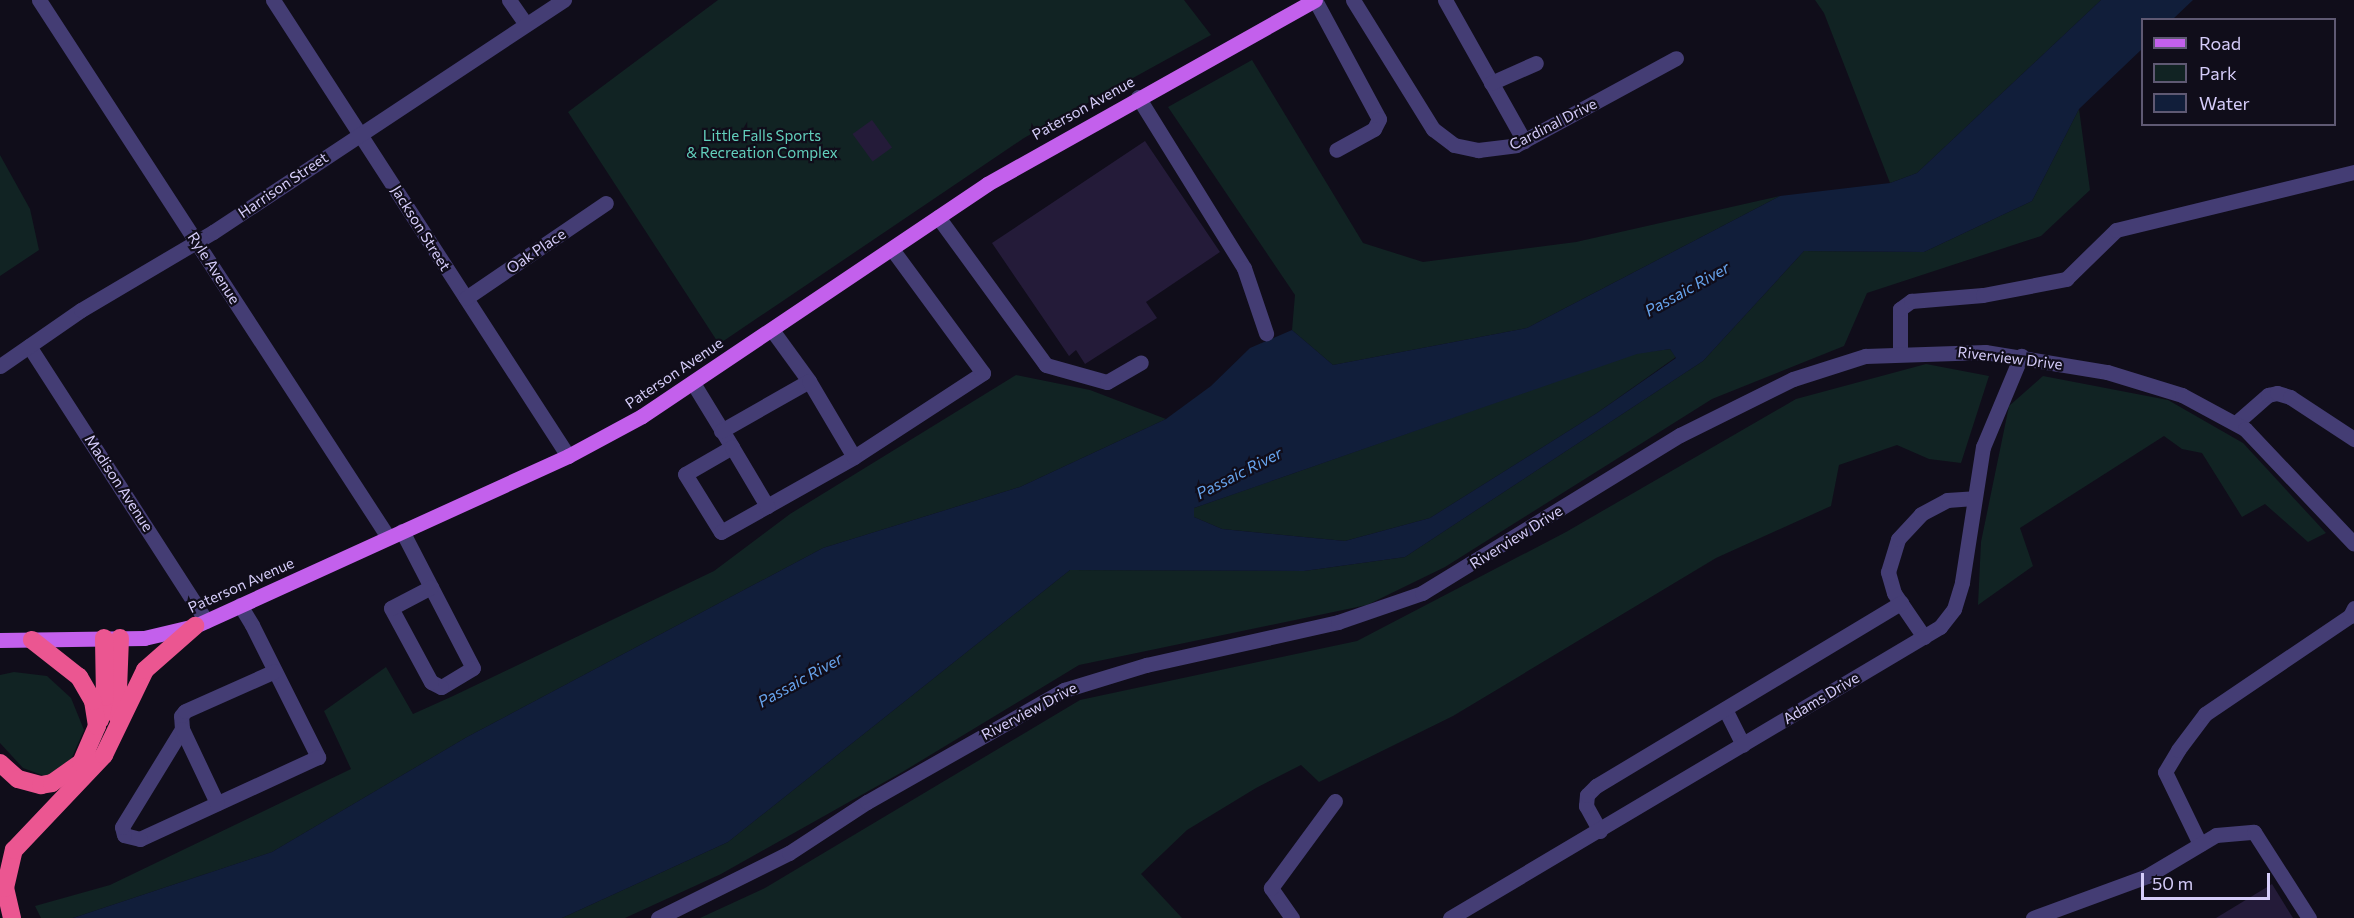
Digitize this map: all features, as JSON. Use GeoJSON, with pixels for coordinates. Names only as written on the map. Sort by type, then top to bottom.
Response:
{"type":"FeatureCollection","features":[{"type":"Feature","properties":{"kind":"highway"},"geometry":{"type":"LineString","coordinates":[[12,918],[4,888],[14,850],[104,755],[117,723],[145,670],[200,624]]}},
{"type":"Feature","properties":{"kind":"highway"},"geometry":{"type":"LineString","coordinates":[[112,638],[117,723]]}},
{"type":"Feature","properties":{"kind":"highway"},"geometry":{"type":"LineString","coordinates":[[0,763],[18,779],[41,785],[52,783],[81,763],[98,726],[105,697],[112,638]]}},
{"type":"Feature","properties":{"kind":"highway"},"geometry":{"type":"LineString","coordinates":[[32,640],[79,677],[93,701],[98,726]]}},
{"type":"Feature","properties":{"kind":"main road","name":"Paterson Avenue"},"geometry":{"type":"LineString","coordinates":[[0,640],[164,636],[200,624],[568,456],[616,432],[693,383],[998,178],[1138,97],[1315,0]]}},
{"type":"Feature","properties":{"kind":"street","name":"Ryle Avenue"},"geometry":{"type":"LineString","coordinates":[[39,0],[196,241],[431,586],[473,668],[441,687],[432,682],[391,608],[431,586]]}},
{"type":"Feature","properties":{"kind":"street","name":"Jackson Street"},"geometry":{"type":"LineString","coordinates":[[273,0],[568,456]]}},
{"type":"Feature","properties":{"kind":"street"},"geometry":{"type":"LineString","coordinates":[[509,0],[526,24]]}},
{"type":"Feature","properties":{"kind":"street","name":"Harrison Street"},"geometry":{"type":"LineString","coordinates":[[0,366],[361,134],[564,0]]}},
{"type":"Feature","properties":{"kind":"street"},"geometry":{"type":"LineString","coordinates":[[1315,0],[1379,119],[1374,129],[1336,150]]}},
{"type":"Feature","properties":{"kind":"street","name":"Cardinal Drive"},"geometry":{"type":"LineString","coordinates":[[1353,0],[1432,129],[1454,145],[1478,150],[1496,151],[1524,141],[1676,58]]}},
{"type":"Feature","properties":{"kind":"street"},"geometry":{"type":"LineString","coordinates":[[1445,0],[1524,141]]}},
{"type":"Feature","properties":{"kind":"street"},"geometry":{"type":"LineString","coordinates":[[1491,83],[1536,63]]}},
{"type":"Feature","properties":{"kind":"street"},"geometry":{"type":"LineString","coordinates":[[1138,97],[1244,268],[1266,333]]}},
{"type":"Feature","properties":{"kind":"street"},"geometry":{"type":"LineString","coordinates":[[1900,352],[1900,309],[1911,301],[1983,294],[2066,279],[2090,260],[2116,230],[2354,172]]}},
{"type":"Feature","properties":{"kind":"street","name":"Oak Place"},"geometry":{"type":"LineString","coordinates":[[466,298],[606,203]]}},
{"type":"Feature","properties":{"kind":"street"},"geometry":{"type":"LineString","coordinates":[[938,217],[1046,365],[1107,381],[1141,362]]}},
{"type":"Feature","properties":{"kind":"street"},"geometry":{"type":"LineString","coordinates":[[732,447],[685,474],[721,532],[854,457],[983,373],[892,249]]}},
{"type":"Feature","properties":{"kind":"street"},"geometry":{"type":"LineString","coordinates":[[772,330],[809,381],[854,457]]}},
{"type":"Feature","properties":{"kind":"street","name":"Madison Avenue"},"geometry":{"type":"LineString","coordinates":[[29,346],[200,624]]}},
{"type":"Feature","properties":{"kind":"street","name":"Riverview Drive"},"geometry":{"type":"LineString","coordinates":[[658,918],[746,877],[867,802],[1065,690],[1146,665],[1338,622],[1422,593],[1680,435],[1753,396],[1835,365],[1900,352],[1986,351],[2107,372],[2182,395],[2236,423],[2287,470],[2354,544]]}},
{"type":"Feature","properties":{"kind":"street","name":"Adams Drive"},"geometry":{"type":"LineString","coordinates":[[1453,917],[1940,627],[1954,609],[1962,582],[1974,498],[1988,432],[2021,356]]}},
{"type":"Feature","properties":{"kind":"street"},"geometry":{"type":"LineString","coordinates":[[721,431],[809,381]]}},
{"type":"Feature","properties":{"kind":"street"},"geometry":{"type":"LineString","coordinates":[[693,383],[767,506]]}},
{"type":"Feature","properties":{"kind":"street"},"geometry":{"type":"LineString","coordinates":[[2236,423],[2268,395],[2277,393],[2290,397],[2354,439]]}},
{"type":"Feature","properties":{"kind":"street"},"geometry":{"type":"LineString","coordinates":[[1924,637],[1901,603],[1888,572],[1898,539],[1922,514],[1947,500],[1974,498]]}},
{"type":"Feature","properties":{"kind":"street"},"geometry":{"type":"LineString","coordinates":[[1600,831],[1586,806],[1587,795],[1596,786],[1901,603]]}},
{"type":"Feature","properties":{"kind":"street"},"geometry":{"type":"LineString","coordinates":[[182,729],[122,827],[124,835],[140,839],[318,757],[240,605]]}},
{"type":"Feature","properties":{"kind":"street"},"geometry":{"type":"LineString","coordinates":[[2200,844],[2165,772],[2178,750],[2205,714],[2350,616],[2354,608]]}},
{"type":"Feature","properties":{"kind":"street"},"geometry":{"type":"LineString","coordinates":[[217,803],[182,729],[181,716],[185,711],[275,671]]}},
{"type":"Feature","properties":{"kind":"street"},"geometry":{"type":"LineString","coordinates":[[1725,709],[1743,745]]}},
{"type":"Feature","properties":{"kind":"street"},"geometry":{"type":"LineString","coordinates":[[1292,918],[1271,888],[1335,801]]}},
{"type":"Feature","properties":{"kind":"street"},"geometry":{"type":"LineString","coordinates":[[2033,918],[2147,876],[2216,835],[2254,832],[2309,918]]}},
{"type":"Feature","properties":{"kind":"green space","name":"Little Falls Sports & Recreation Complex"},"geometry":{"type":"Polygon","coordinates":[[[718,0],[1184,0],[1211,35],[1024,138],[719,344],[568,112],[718,0]]]}},
{"type":"Feature","properties":{"kind":"green space"},"geometry":{"type":"Polygon","coordinates":[[[1815,0],[2101,0],[1917,173],[1890,183],[1824,13],[1815,0]]]}},
{"type":"Feature","properties":{"kind":"green space"},"geometry":{"type":"Polygon","coordinates":[[[1252,60],[1363,243],[1423,262],[1576,242],[1780,196],[1527,328],[1333,365],[1292,330],[1295,295],[1168,107],[1252,60]]]}},
{"type":"Feature","properties":{"kind":"green space"},"geometry":{"type":"Polygon","coordinates":[[[2079,109],[2090,190],[2041,236],[1867,293],[1844,346],[1712,399],[1445,567],[1367,605],[1079,665],[904,771],[721,874],[625,918],[562,918],[728,842],[1070,570],[1304,571],[1405,557],[1703,361],[1804,251],[1924,252],[2032,201],[2079,109]]]}},
{"type":"Feature","properties":{"kind":"green space"},"geometry":{"type":"Polygon","coordinates":[[[0,155],[30,209],[39,250],[0,276],[0,155]]]}},
{"type":"Feature","properties":{"kind":"green space"},"geometry":{"type":"Polygon","coordinates":[[[1670,349],[1676,357],[1597,413],[1430,518],[1345,541],[1222,529],[1194,517],[1194,508],[1637,353],[1670,349]]]}},
{"type":"Feature","properties":{"kind":"green space"},"geometry":{"type":"Polygon","coordinates":[[[1926,364],[1989,376],[1961,463],[1929,459],[1897,445],[1839,465],[1831,506],[1716,558],[1453,716],[1319,782],[1301,765],[1256,788],[1187,830],[1141,874],[1182,918],[700,918],[765,888],[1080,700],[1357,641],[1566,532],[1796,399],[1926,364]]]}},
{"type":"Feature","properties":{"kind":"green space"},"geometry":{"type":"Polygon","coordinates":[[[1016,375],[1090,390],[1166,419],[1020,487],[823,548],[467,737],[272,852],[73,918],[41,918],[35,906],[110,885],[351,769],[324,711],[386,667],[413,714],[453,696],[714,571],[790,514],[1016,375]]]}},
{"type":"Feature","properties":{"kind":"green space"},"geometry":{"type":"Polygon","coordinates":[[[2043,376],[2168,400],[2243,443],[2326,533],[2308,542],[2265,504],[2242,517],[2202,453],[2182,449],[2164,436],[2020,528],[2033,566],[1978,605],[1981,542],[2009,406],[2043,376]]]}},
{"type":"Feature","properties":{"kind":"green space"},"geometry":{"type":"Polygon","coordinates":[[[14,672],[47,676],[71,698],[84,730],[69,764],[50,778],[23,768],[0,743],[0,675],[14,672]]]}},
{"type":"Feature","properties":{"kind":"water","name":"Passaic River"},"geometry":{"type":"Polygon","coordinates":[[[2101,0],[2193,0],[2174,18],[2141,18],[2141,50],[2079,109],[2032,201],[1924,252],[1804,251],[1703,361],[1405,557],[1304,571],[1070,570],[728,842],[562,918],[73,918],[272,852],[467,737],[823,548],[1020,487],[1166,419],[1211,386],[1250,348],[1292,330],[1333,365],[1527,328],[1780,196],[1890,183],[1917,173],[2101,0]],[[1670,349],[1637,354],[1194,508],[1194,517],[1222,529],[1345,541],[1430,518],[1597,413],[1676,358],[1670,349]]]}},
{"type":"Feature","properties":{"kind":"building"},"geometry":{"type":"Polygon","coordinates":[[[872,120],[892,148],[873,162],[853,134],[872,120]]]}},
{"type":"Feature","properties":{"kind":"building"},"geometry":{"type":"Polygon","coordinates":[[[1145,141],[1220,252],[1146,302],[1157,318],[1085,364],[1076,350],[1069,356],[992,243],[1145,141]]]}},
{"type":"Feature","properties":{"kind":"building"},"geometry":{"type":"Polygon","coordinates":[[[2272,884],[2293,918],[2216,918],[2272,884]]]}}]}
